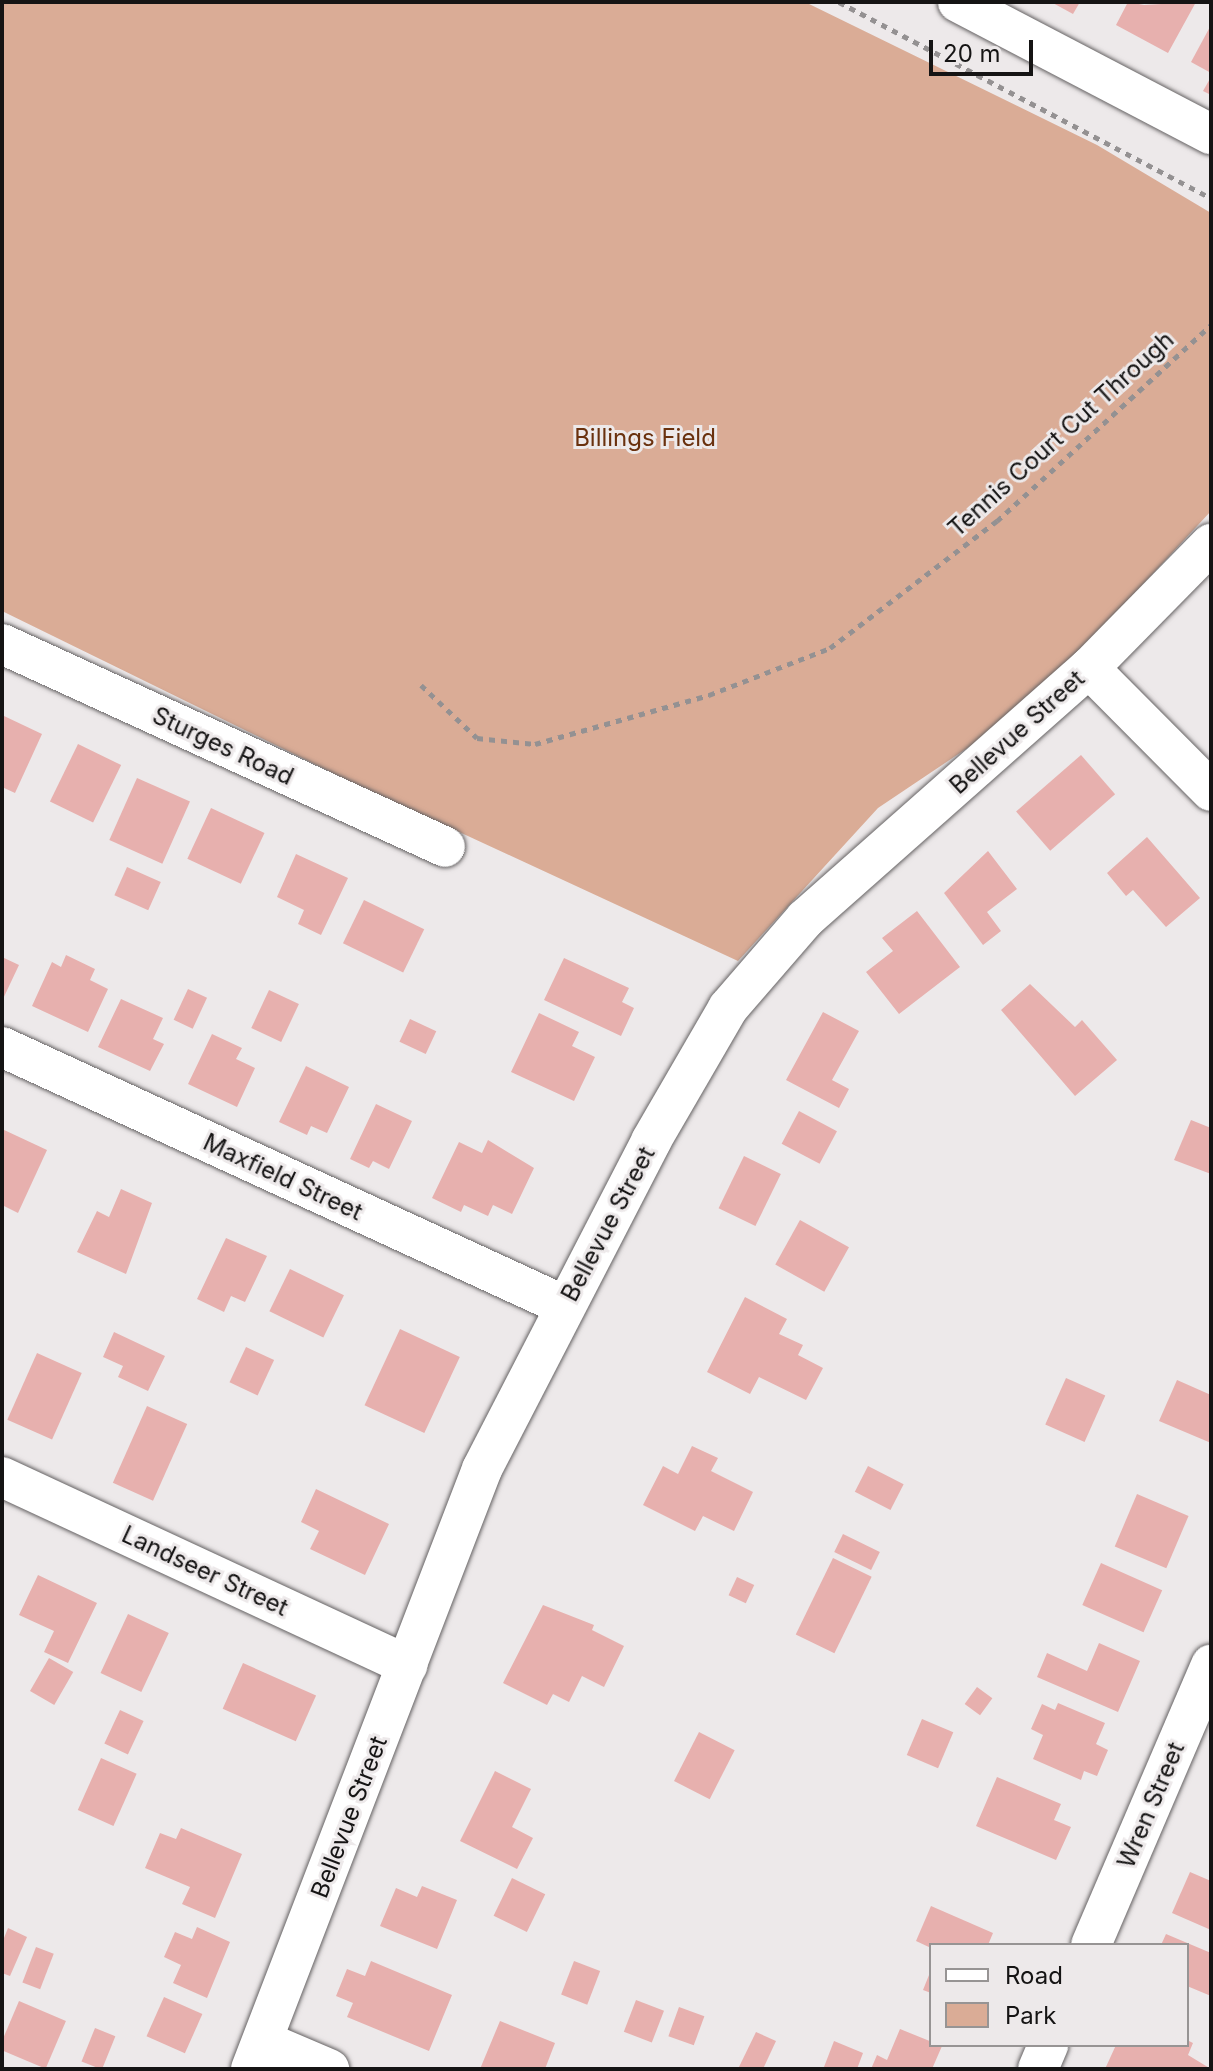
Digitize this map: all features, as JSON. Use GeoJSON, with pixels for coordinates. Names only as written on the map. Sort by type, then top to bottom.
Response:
{"type":"FeatureCollection","features":[{"type":"Feature","properties":{"kind":"street"},"geometry":{"type":"LineString","coordinates":[[958,2],[1211,134]]}},
{"type":"Feature","properties":{"kind":"street","name":"Bellevue Street"},"geometry":{"type":"LineString","coordinates":[[257,2055],[482,1469],[565,1306],[728,1008],[805,919],[1089,668],[1211,544]]}},
{"type":"Feature","properties":{"kind":"street","name":"Sturges Road"},"geometry":{"type":"LineString","coordinates":[[2,644],[445,847]]}},
{"type":"Feature","properties":{"kind":"street"},"geometry":{"type":"LineString","coordinates":[[1089,668],[1211,791]]}},
{"type":"Feature","properties":{"kind":"street","name":"Maxfield Street"},"geometry":{"type":"LineString","coordinates":[[2,1047],[565,1306]]}},
{"type":"Feature","properties":{"kind":"street","name":"Landseer Street"},"geometry":{"type":"LineString","coordinates":[[2,1477],[407,1665]]}},
{"type":"Feature","properties":{"kind":"street","name":"Wren Street"},"geometry":{"type":"LineString","coordinates":[[1092,1943],[1211,1665]]}},
{"type":"Feature","properties":{"kind":"street"},"geometry":{"type":"LineString","coordinates":[[1038,2069],[1047,2047]]}},
{"type":"Feature","properties":{"kind":"street"},"geometry":{"type":"LineString","coordinates":[[257,2055],[329,2069]]}},
{"type":"Feature","properties":{"kind":"path"},"geometry":{"type":"LineString","coordinates":[[839,2],[1211,198]]}},
{"type":"Feature","properties":{"kind":"path","name":"Tennis Court Cut Through"},"geometry":{"type":"LineString","coordinates":[[421,685],[477,738],[535,744],[709,695],[830,648],[997,521],[1211,325]]}},
{"type":"Feature","properties":{"kind":"green space","name":"Billings Field"},"geometry":{"type":"Polygon","coordinates":[[[2,2],[805,2],[1097,145],[1211,213],[1211,511],[1030,706],[878,808],[738,961],[349,781],[2,611],[2,2]]]}},
{"type":"Feature","properties":{"kind":"building"},"geometry":{"type":"Polygon","coordinates":[[[1051,2],[1080,2],[1073,14],[1051,2]]]}},
{"type":"Feature","properties":{"kind":"building"},"geometry":{"type":"Polygon","coordinates":[[[1128,2],[1144,5],[1196,2],[1168,53],[1116,25],[1128,2]]]}},
{"type":"Feature","properties":{"kind":"building"},"geometry":{"type":"Polygon","coordinates":[[[1211,25],[1211,73],[1191,62],[1211,25]]]}},
{"type":"Feature","properties":{"kind":"building"},"geometry":{"type":"Polygon","coordinates":[[[1211,77],[1211,95],[1203,91],[1211,77]]]}},
{"type":"Feature","properties":{"kind":"building"},"geometry":{"type":"Polygon","coordinates":[[[4,716],[42,734],[15,793],[2,787],[4,716]]]}},
{"type":"Feature","properties":{"kind":"building"},"geometry":{"type":"Polygon","coordinates":[[[78,744],[121,765],[93,823],[50,802],[78,744]]]}},
{"type":"Feature","properties":{"kind":"building"},"geometry":{"type":"Polygon","coordinates":[[[1081,755],[1115,794],[1050,851],[1016,811],[1081,755]]]}},
{"type":"Feature","properties":{"kind":"building"},"geometry":{"type":"Polygon","coordinates":[[[137,778],[190,802],[162,864],[109,840],[137,778]]]}},
{"type":"Feature","properties":{"kind":"building"},"geometry":{"type":"Polygon","coordinates":[[[211,808],[264,833],[241,884],[187,859],[211,808]]]}},
{"type":"Feature","properties":{"kind":"building"},"geometry":{"type":"Polygon","coordinates":[[[1147,837],[1200,898],[1166,927],[1133,890],[1126,896],[1107,873],[1147,837]]]}},
{"type":"Feature","properties":{"kind":"building"},"geometry":{"type":"Polygon","coordinates":[[[988,851],[1017,889],[987,912],[1001,931],[983,945],[944,893],[988,851]]]}},
{"type":"Feature","properties":{"kind":"building"},"geometry":{"type":"Polygon","coordinates":[[[296,854],[348,878],[321,935],[298,924],[304,910],[277,897],[296,854]]]}},
{"type":"Feature","properties":{"kind":"building"},"geometry":{"type":"Polygon","coordinates":[[[127,867],[161,882],[148,910],[114,895],[127,867]]]}},
{"type":"Feature","properties":{"kind":"building"},"geometry":{"type":"Polygon","coordinates":[[[364,900],[424,929],[403,973],[343,943],[364,900]]]}},
{"type":"Feature","properties":{"kind":"building"},"geometry":{"type":"Polygon","coordinates":[[[917,911],[960,967],[899,1014],[866,972],[893,951],[882,938],[917,911]]]}},
{"type":"Feature","properties":{"kind":"building"},"geometry":{"type":"Polygon","coordinates":[[[66,955],[95,969],[90,980],[108,989],[88,1032],[32,1006],[52,962],[61,967],[66,955]]]}},
{"type":"Feature","properties":{"kind":"building"},"geometry":{"type":"Polygon","coordinates":[[[2,957],[19,965],[2,1001],[2,957]]]}},
{"type":"Feature","properties":{"kind":"building"},"geometry":{"type":"Polygon","coordinates":[[[564,958],[629,988],[622,1002],[634,1008],[621,1036],[544,1000],[564,958]]]}},
{"type":"Feature","properties":{"kind":"building"},"geometry":{"type":"Polygon","coordinates":[[[1030,984],[1075,1027],[1082,1020],[1117,1060],[1075,1096],[1001,1010],[1030,984]]]}},
{"type":"Feature","properties":{"kind":"building"},"geometry":{"type":"Polygon","coordinates":[[[188,989],[207,998],[193,1029],[174,1020],[188,989]]]}},
{"type":"Feature","properties":{"kind":"building"},"geometry":{"type":"Polygon","coordinates":[[[269,990],[299,1004],[281,1042],[251,1028],[269,990]]]}},
{"type":"Feature","properties":{"kind":"building"},"geometry":{"type":"Polygon","coordinates":[[[121,999],[163,1018],[153,1039],[164,1044],[150,1071],[98,1047],[121,999]]]}},
{"type":"Feature","properties":{"kind":"building"},"geometry":{"type":"Polygon","coordinates":[[[823,1012],[859,1031],[832,1080],[849,1089],[839,1108],[786,1080],[823,1012]]]}},
{"type":"Feature","properties":{"kind":"building"},"geometry":{"type":"Polygon","coordinates":[[[539,1013],[579,1032],[572,1046],[595,1057],[574,1101],[511,1072],[539,1013]]]}},
{"type":"Feature","properties":{"kind":"building"},"geometry":{"type":"Polygon","coordinates":[[[410,1019],[436,1031],[426,1054],[399,1042],[410,1019]]]}},
{"type":"Feature","properties":{"kind":"building"},"geometry":{"type":"Polygon","coordinates":[[[212,1034],[242,1048],[236,1059],[255,1068],[237,1107],[188,1084],[212,1034]]]}},
{"type":"Feature","properties":{"kind":"building"},"geometry":{"type":"Polygon","coordinates":[[[306,1066],[349,1087],[327,1133],[311,1126],[307,1135],[279,1122],[306,1066]]]}},
{"type":"Feature","properties":{"kind":"building"},"geometry":{"type":"Polygon","coordinates":[[[376,1104],[412,1121],[389,1169],[373,1161],[369,1168],[350,1159],[376,1104]]]}},
{"type":"Feature","properties":{"kind":"building"},"geometry":{"type":"Polygon","coordinates":[[[799,1111],[837,1131],[820,1164],[782,1144],[799,1111]]]}},
{"type":"Feature","properties":{"kind":"building"},"geometry":{"type":"Polygon","coordinates":[[[1191,1120],[1211,1128],[1211,1174],[1174,1160],[1191,1120]]]}},
{"type":"Feature","properties":{"kind":"building"},"geometry":{"type":"Polygon","coordinates":[[[2,1129],[47,1150],[18,1213],[2,1205],[2,1129]]]}},
{"type":"Feature","properties":{"kind":"building"},"geometry":{"type":"Polygon","coordinates":[[[488,1140],[534,1168],[512,1214],[493,1205],[488,1216],[464,1205],[461,1212],[432,1198],[459,1142],[482,1153],[488,1140]]]}},
{"type":"Feature","properties":{"kind":"building"},"geometry":{"type":"Polygon","coordinates":[[[744,1156],[781,1174],[755,1226],[719,1208],[744,1156]]]}},
{"type":"Feature","properties":{"kind":"building"},"geometry":{"type":"Polygon","coordinates":[[[121,1189],[152,1203],[126,1274],[77,1252],[97,1211],[109,1217],[121,1189]]]}},
{"type":"Feature","properties":{"kind":"building"},"geometry":{"type":"Polygon","coordinates":[[[800,1220],[849,1247],[824,1292],[775,1265],[800,1220]]]}},
{"type":"Feature","properties":{"kind":"building"},"geometry":{"type":"Polygon","coordinates":[[[226,1238],[267,1256],[245,1302],[231,1296],[224,1312],[197,1299],[226,1238]]]}},
{"type":"Feature","properties":{"kind":"building"},"geometry":{"type":"Polygon","coordinates":[[[290,1269],[344,1295],[323,1338],[269,1311],[290,1269]]]}},
{"type":"Feature","properties":{"kind":"building"},"geometry":{"type":"Polygon","coordinates":[[[745,1297],[787,1319],[779,1334],[803,1345],[798,1355],[823,1368],[806,1400],[759,1377],[750,1394],[707,1372],[745,1297]]]}},
{"type":"Feature","properties":{"kind":"building"},"geometry":{"type":"Polygon","coordinates":[[[400,1329],[460,1357],[424,1433],[365,1405],[400,1329]]]}},
{"type":"Feature","properties":{"kind":"building"},"geometry":{"type":"Polygon","coordinates":[[[114,1332],[165,1356],[148,1391],[118,1377],[123,1366],[103,1357],[114,1332]]]}},
{"type":"Feature","properties":{"kind":"building"},"geometry":{"type":"Polygon","coordinates":[[[246,1347],[274,1360],[258,1395],[230,1382],[246,1347]]]}},
{"type":"Feature","properties":{"kind":"building"},"geometry":{"type":"Polygon","coordinates":[[[37,1353],[82,1373],[52,1440],[7,1420],[37,1353]]]}},
{"type":"Feature","properties":{"kind":"building"},"geometry":{"type":"Polygon","coordinates":[[[1066,1378],[1105,1395],[1085,1442],[1045,1425],[1066,1378]]]}},
{"type":"Feature","properties":{"kind":"building"},"geometry":{"type":"Polygon","coordinates":[[[1177,1380],[1211,1395],[1211,1443],[1159,1421],[1177,1380]]]}},
{"type":"Feature","properties":{"kind":"building"},"geometry":{"type":"Polygon","coordinates":[[[147,1406],[187,1424],[153,1501],[113,1483],[147,1406]]]}},
{"type":"Feature","properties":{"kind":"building"},"geometry":{"type":"Polygon","coordinates":[[[692,1446],[718,1458],[711,1471],[753,1492],[734,1531],[703,1516],[695,1531],[643,1505],[663,1466],[678,1474],[692,1446]]]}},
{"type":"Feature","properties":{"kind":"building"},"geometry":{"type":"Polygon","coordinates":[[[868,1466],[904,1484],[890,1510],[855,1492],[868,1466]]]}},
{"type":"Feature","properties":{"kind":"building"},"geometry":{"type":"Polygon","coordinates":[[[316,1489],[389,1524],[365,1575],[310,1549],[319,1531],[301,1522],[316,1489]]]}},
{"type":"Feature","properties":{"kind":"building"},"geometry":{"type":"Polygon","coordinates":[[[1137,1494],[1189,1516],[1166,1568],[1115,1546],[1137,1494]]]}},
{"type":"Feature","properties":{"kind":"building"},"geometry":{"type":"Polygon","coordinates":[[[843,1534],[880,1552],[871,1570],[834,1552],[843,1534]]]}},
{"type":"Feature","properties":{"kind":"building"},"geometry":{"type":"Polygon","coordinates":[[[833,1558],[872,1577],[834,1653],[796,1634],[833,1558]]]}},
{"type":"Feature","properties":{"kind":"building"},"geometry":{"type":"Polygon","coordinates":[[[1101,1563],[1162,1590],[1143,1632],[1082,1605],[1101,1563]]]}},
{"type":"Feature","properties":{"kind":"building"},"geometry":{"type":"Polygon","coordinates":[[[38,1575],[97,1603],[68,1663],[44,1652],[54,1631],[19,1615],[38,1575]]]}},
{"type":"Feature","properties":{"kind":"building"},"geometry":{"type":"Polygon","coordinates":[[[737,1577],[754,1585],[746,1603],[729,1595],[737,1577]]]}},
{"type":"Feature","properties":{"kind":"building"},"geometry":{"type":"Polygon","coordinates":[[[543,1605],[594,1625],[592,1630],[624,1646],[604,1687],[582,1676],[569,1702],[553,1694],[547,1705],[503,1683],[543,1605]]]}},
{"type":"Feature","properties":{"kind":"building"},"geometry":{"type":"Polygon","coordinates":[[[128,1614],[169,1633],[141,1692],[101,1673],[128,1614]]]}},
{"type":"Feature","properties":{"kind":"building"},"geometry":{"type":"Polygon","coordinates":[[[1099,1643],[1140,1661],[1118,1712],[1037,1677],[1047,1653],[1087,1671],[1099,1643]]]}},
{"type":"Feature","properties":{"kind":"building"},"geometry":{"type":"Polygon","coordinates":[[[49,1658],[73,1672],[54,1705],[30,1691],[49,1658]]]}},
{"type":"Feature","properties":{"kind":"building"},"geometry":{"type":"Polygon","coordinates":[[[243,1663],[316,1696],[296,1741],[223,1709],[243,1663]]]}},
{"type":"Feature","properties":{"kind":"building"},"geometry":{"type":"Polygon","coordinates":[[[977,1687],[992,1698],[980,1715],[965,1704],[977,1687]]]}},
{"type":"Feature","properties":{"kind":"building"},"geometry":{"type":"Polygon","coordinates":[[[1058,1703],[1105,1723],[1096,1744],[1108,1750],[1097,1776],[1084,1771],[1081,1780],[1033,1759],[1043,1735],[1031,1729],[1042,1704],[1055,1710],[1058,1703]]]}},
{"type":"Feature","properties":{"kind":"building"},"geometry":{"type":"Polygon","coordinates":[[[120,1710],[144,1721],[128,1755],[104,1744],[120,1710]]]}},
{"type":"Feature","properties":{"kind":"building"},"geometry":{"type":"Polygon","coordinates":[[[922,1719],[953,1732],[938,1768],[907,1755],[922,1719]]]}},
{"type":"Feature","properties":{"kind":"building"},"geometry":{"type":"Polygon","coordinates":[[[699,1732],[735,1750],[710,1799],[674,1781],[699,1732]]]}},
{"type":"Feature","properties":{"kind":"building"},"geometry":{"type":"Polygon","coordinates":[[[101,1758],[137,1774],[113,1826],[78,1810],[101,1758]]]}},
{"type":"Feature","properties":{"kind":"building"},"geometry":{"type":"Polygon","coordinates":[[[495,1771],[531,1789],[512,1827],[533,1838],[517,1869],[460,1841],[495,1771]]]}},
{"type":"Feature","properties":{"kind":"building"},"geometry":{"type":"Polygon","coordinates":[[[997,1777],[1061,1804],[1054,1820],[1071,1827],[1056,1860],[976,1826],[997,1777]]]}},
{"type":"Feature","properties":{"kind":"building"},"geometry":{"type":"Polygon","coordinates":[[[181,1828],[242,1854],[215,1918],[182,1904],[190,1887],[145,1868],[160,1833],[176,1839],[181,1828]]]}},
{"type":"Feature","properties":{"kind":"building"},"geometry":{"type":"Polygon","coordinates":[[[1190,1872],[1211,1881],[1211,1930],[1172,1913],[1190,1872]]]}},
{"type":"Feature","properties":{"kind":"building"},"geometry":{"type":"Polygon","coordinates":[[[512,1878],[545,1894],[527,1932],[494,1916],[512,1878]]]}},
{"type":"Feature","properties":{"kind":"building"},"geometry":{"type":"Polygon","coordinates":[[[422,1886],[457,1900],[437,1949],[380,1926],[396,1888],[417,1897],[422,1886]]]}},
{"type":"Feature","properties":{"kind":"building"},"geometry":{"type":"Polygon","coordinates":[[[931,1906],[993,1933],[989,1943],[929,1943],[929,1947],[916,1941],[931,1906]]]}},
{"type":"Feature","properties":{"kind":"building"},"geometry":{"type":"Polygon","coordinates":[[[197,1927],[230,1942],[207,1998],[173,1983],[181,1965],[164,1957],[175,1932],[192,1939],[197,1927]]]}},
{"type":"Feature","properties":{"kind":"building"},"geometry":{"type":"Polygon","coordinates":[[[8,1928],[27,1937],[10,1976],[2,1973],[2,1943],[8,1928]]]}},
{"type":"Feature","properties":{"kind":"building"},"geometry":{"type":"Polygon","coordinates":[[[1166,1934],[1187,1943],[1162,1943],[1166,1934]]]}},
{"type":"Feature","properties":{"kind":"building"},"geometry":{"type":"Polygon","coordinates":[[[1189,1944],[1211,1953],[1211,1996],[1189,1987],[1189,1944]]]}},
{"type":"Feature","properties":{"kind":"building"},"geometry":{"type":"Polygon","coordinates":[[[36,1947],[54,1954],[40,1989],[22,1982],[36,1947]]]}},
{"type":"Feature","properties":{"kind":"building"},"geometry":{"type":"Polygon","coordinates":[[[371,1961],[452,1995],[429,2051],[347,2017],[353,2003],[336,1996],[347,1969],[365,1976],[371,1961]]]}},
{"type":"Feature","properties":{"kind":"building"},"geometry":{"type":"Polygon","coordinates":[[[574,1961],[600,1971],[587,2005],[561,1995],[574,1961]]]}},
{"type":"Feature","properties":{"kind":"building"},"geometry":{"type":"Polygon","coordinates":[[[929,1975],[929,1992],[923,1990],[929,1975]]]}},
{"type":"Feature","properties":{"kind":"building"},"geometry":{"type":"Polygon","coordinates":[[[164,1997],[202,2014],[185,2053],[147,2036],[164,1997]]]}},
{"type":"Feature","properties":{"kind":"building"},"geometry":{"type":"Polygon","coordinates":[[[636,2000],[664,2011],[652,2042],[624,2032],[636,2000]]]}},
{"type":"Feature","properties":{"kind":"building"},"geometry":{"type":"Polygon","coordinates":[[[19,2001],[66,2021],[46,2069],[2,2050],[2,2041],[19,2001]]]}},
{"type":"Feature","properties":{"kind":"building"},"geometry":{"type":"Polygon","coordinates":[[[679,2007],[704,2016],[694,2045],[668,2036],[679,2007]]]}},
{"type":"Feature","properties":{"kind":"building"},"geometry":{"type":"Polygon","coordinates":[[[500,2021],[555,2043],[545,2069],[480,2069],[500,2021]]]}},
{"type":"Feature","properties":{"kind":"building"},"geometry":{"type":"Polygon","coordinates":[[[95,2028],[115,2036],[102,2069],[82,2061],[95,2028]]]}},
{"type":"Feature","properties":{"kind":"building"},"geometry":{"type":"Polygon","coordinates":[[[900,2029],[929,2041],[929,2047],[942,2047],[932,2069],[871,2069],[877,2055],[887,2060],[900,2029]]]}},
{"type":"Feature","properties":{"kind":"building"},"geometry":{"type":"Polygon","coordinates":[[[756,2032],[776,2041],[763,2069],[738,2069],[756,2032]]]}},
{"type":"Feature","properties":{"kind":"building"},"geometry":{"type":"Polygon","coordinates":[[[834,2041],[863,2053],[857,2069],[824,2067],[834,2041]]]}},
{"type":"Feature","properties":{"kind":"building"},"geometry":{"type":"Polygon","coordinates":[[[1189,2041],[1193,2043],[1188,2055],[1211,2069],[1105,2069],[1115,2047],[1189,2047],[1189,2041]]]}}]}
